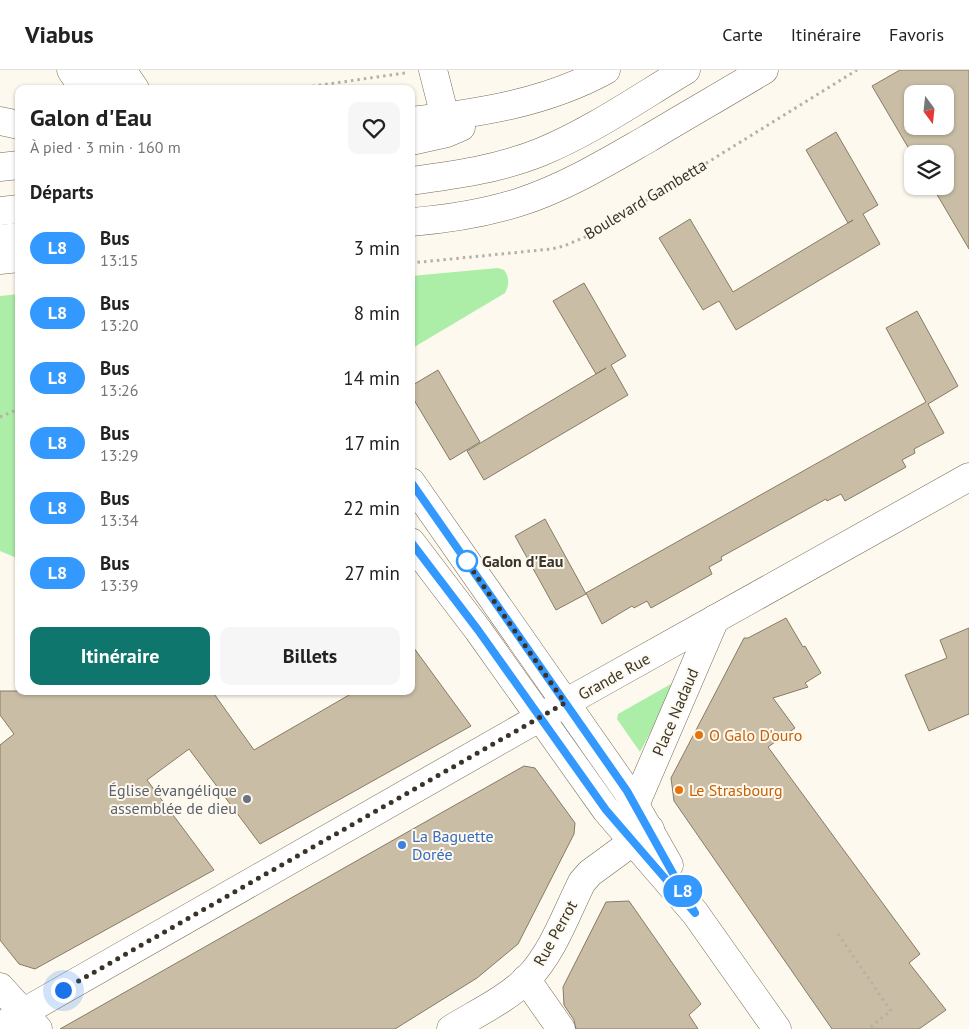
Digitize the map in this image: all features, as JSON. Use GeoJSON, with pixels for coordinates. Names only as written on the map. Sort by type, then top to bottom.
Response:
{"type":"FeatureCollection","features":[{"type":"Feature","properties":{"kind":"main road"},"geometry":{"type":"LineString","coordinates":[[72,70],[81,85]]}},
{"type":"Feature","properties":{"kind":"main road"},"geometry":{"type":"LineString","coordinates":[[92,70],[102,85]]}},
{"type":"Feature","properties":{"kind":"main road"},"geometry":{"type":"LineString","coordinates":[[122,70],[132,85]]}},
{"type":"Feature","properties":{"kind":"main road"},"geometry":{"type":"LineString","coordinates":[[415,121],[518,104],[554,94],[606,70]]}},
{"type":"Feature","properties":{"kind":"main road"},"geometry":{"type":"LineString","coordinates":[[415,180],[448,176],[490,168],[540,152],[587,129],[686,70]]}},
{"type":"Feature","properties":{"kind":"main road"},"geometry":{"type":"LineString","coordinates":[[415,222],[462,216],[499,208],[562,186],[600,167],[764,70]]}},
{"type":"Feature","properties":{"kind":"main road"},"geometry":{"type":"LineString","coordinates":[[421,71],[445,117]]}},
{"type":"Feature","properties":{"kind":"main road"},"geometry":{"type":"LineString","coordinates":[[415,140],[447,133],[518,104]]}},
{"type":"Feature","properties":{"kind":"main road"},"geometry":{"type":"LineString","coordinates":[[0,121],[15,124]]}},
{"type":"Feature","properties":{"kind":"main road"},"geometry":{"type":"LineString","coordinates":[[0,167],[15,165]]}},
{"type":"Feature","properties":{"kind":"main road"},"geometry":{"type":"LineString","coordinates":[[0,211],[15,209]]}},
{"type":"Feature","properties":{"kind":"main road"},"geometry":{"type":"LineString","coordinates":[[0,239],[15,237]]}},
{"type":"Feature","properties":{"kind":"main road"},"geometry":{"type":"LineString","coordinates":[[0,260],[15,258]]}},
{"type":"Feature","properties":{"kind":"main road","name":"Grande Rue"},"geometry":{"type":"LineString","coordinates":[[0,1027],[31,1020],[540,717],[969,477]]}},
{"type":"Feature","properties":{"kind":"main road"},"geometry":{"type":"LineString","coordinates":[[415,488],[635,805],[642,835]]}},
{"type":"Feature","properties":{"kind":"main road"},"geometry":{"type":"LineString","coordinates":[[415,547],[478,630],[606,810],[642,835],[776,1029]]}},
{"type":"Feature","properties":{"kind":"main road","name":"Place Nadaud"},"geometry":{"type":"LineString","coordinates":[[635,805],[715,619]]}},
{"type":"Feature","properties":{"kind":"main road","name":"Rue Perrot"},"geometry":{"type":"LineString","coordinates":[[452,1029],[510,993],[526,979],[547,954],[582,882],[590,873],[642,835]]}},
{"type":"Feature","properties":{"kind":"main road"},"geometry":{"type":"LineString","coordinates":[[526,979],[561,1029]]}},
{"type":"Feature","properties":{"kind":"main road"},"geometry":{"type":"LineString","coordinates":[[0,987],[31,1020]]}},
{"type":"Feature","properties":{"kind":"path","name":"Boulevard Gambetta"},"geometry":{"type":"LineString","coordinates":[[415,262],[551,248],[590,235],[857,70]]}},
{"type":"Feature","properties":{"kind":"path"},"geometry":{"type":"LineString","coordinates":[[321,85],[421,71]]}},
{"type":"Feature","properties":{"kind":"path"},"geometry":{"type":"LineString","coordinates":[[0,417],[15,411]]}},
{"type":"Feature","properties":{"kind":"path"},"geometry":{"type":"LineString","coordinates":[[838,934],[891,1011],[868,1029]]}},
{"type":"Feature","properties":{"kind":"green space"},"geometry":{"type":"Polygon","coordinates":[[[498,268],[504,270],[508,284],[505,293],[415,347],[415,276],[498,268]]]}},
{"type":"Feature","properties":{"kind":"green space"},"geometry":{"type":"Polygon","coordinates":[[[15,294],[15,557],[0,551],[0,296],[15,294]]]}},
{"type":"Feature","properties":{"kind":"green space"},"geometry":{"type":"Polygon","coordinates":[[[678,680],[640,752],[617,719],[618,714],[678,680]]]}},
{"type":"Feature","properties":{"kind":"building"},"geometry":{"type":"Polygon","coordinates":[[[900,70],[969,70],[969,249],[937,195],[954,195],[954,145],[907,145],[872,86],[900,70]]]}},
{"type":"Feature","properties":{"kind":"building"},"geometry":{"type":"Polygon","coordinates":[[[836,132],[878,205],[863,214],[880,244],[736,330],[719,301],[703,310],[659,238],[690,219],[733,292],[848,223],[806,150],[836,132]]]}},
{"type":"Feature","properties":{"kind":"building"},"geometry":{"type":"Polygon","coordinates":[[[584,283],[626,356],[611,365],[628,395],[484,480],[467,451],[596,374],[553,301],[584,283]]]}},
{"type":"Feature","properties":{"kind":"building"},"geometry":{"type":"Polygon","coordinates":[[[917,311],[958,386],[928,404],[944,433],[914,449],[915,453],[902,460],[906,467],[845,501],[841,494],[827,501],[826,499],[721,557],[722,560],[709,567],[712,574],[651,608],[647,601],[634,608],[632,606],[602,624],[586,593],[926,402],[886,328],[917,311]]]}},
{"type":"Feature","properties":{"kind":"building"},"geometry":{"type":"Polygon","coordinates":[[[438,370],[480,442],[450,460],[415,402],[415,384],[438,370]]]}},
{"type":"Feature","properties":{"kind":"building"},"geometry":{"type":"Polygon","coordinates":[[[545,519],[586,594],[556,610],[515,536],[545,519]]]}},
{"type":"Feature","properties":{"kind":"building"},"geometry":{"type":"Polygon","coordinates":[[[786,618],[821,673],[805,683],[808,687],[773,698],[795,728],[768,747],[920,954],[909,963],[946,1010],[919,1029],[832,1029],[674,801],[671,778],[744,638],[748,638],[786,618]]]}},
{"type":"Feature","properties":{"kind":"building"},"geometry":{"type":"Polygon","coordinates":[[[969,628],[969,714],[929,731],[905,675],[947,658],[940,640],[969,628]]]}},
{"type":"Feature","properties":{"kind":"building"},"geometry":{"type":"Polygon","coordinates":[[[415,649],[471,726],[260,844],[189,749],[147,780],[214,870],[35,969],[19,964],[0,940],[0,745],[14,734],[0,715],[0,691],[15,691],[15,695],[215,695],[254,750],[349,695],[415,695],[415,649]]]}},
{"type":"Feature","properties":{"kind":"building"},"geometry":{"type":"Polygon","coordinates":[[[524,766],[535,768],[575,823],[574,834],[518,944],[477,978],[395,1029],[60,1029],[524,766]]]}},
{"type":"Feature","properties":{"kind":"building"},"geometry":{"type":"Polygon","coordinates":[[[629,901],[701,1004],[689,1015],[698,1029],[576,1029],[574,1020],[564,1005],[563,987],[606,902],[629,901]]]}},
{"type":"Feature","properties":{"kind":"bus line","name":"L8"},"geometry":{"type":"LineString","coordinates":[[415,487],[627,791],[650,829],[695,913],[606,810],[478,630],[415,547]]}},
{"type":"Feature","properties":{"kind":"place","name":"Galon d'Eau"},"geometry":{"type":"Point","coordinates":[467,561]}},
{"type":"Feature","properties":{"kind":"place","name":"O Galo D'ouro"},"geometry":{"type":"Point","coordinates":[699,735]}},
{"type":"Feature","properties":{"kind":"place","name":"Le Strasbourg"},"geometry":{"type":"Point","coordinates":[679,790]}},
{"type":"Feature","properties":{"kind":"place","name":"Église évangélique assemblée de dieu"},"geometry":{"type":"Point","coordinates":[247,799]}},
{"type":"Feature","properties":{"kind":"place","name":"La Baguette Dorée"},"geometry":{"type":"Point","coordinates":[402,845]}},
{"type":"Feature","properties":{"kind":"route"},"geometry":{"type":"LineString","coordinates":[[63,990],[565,703],[464,558],[467,561]]}}]}
